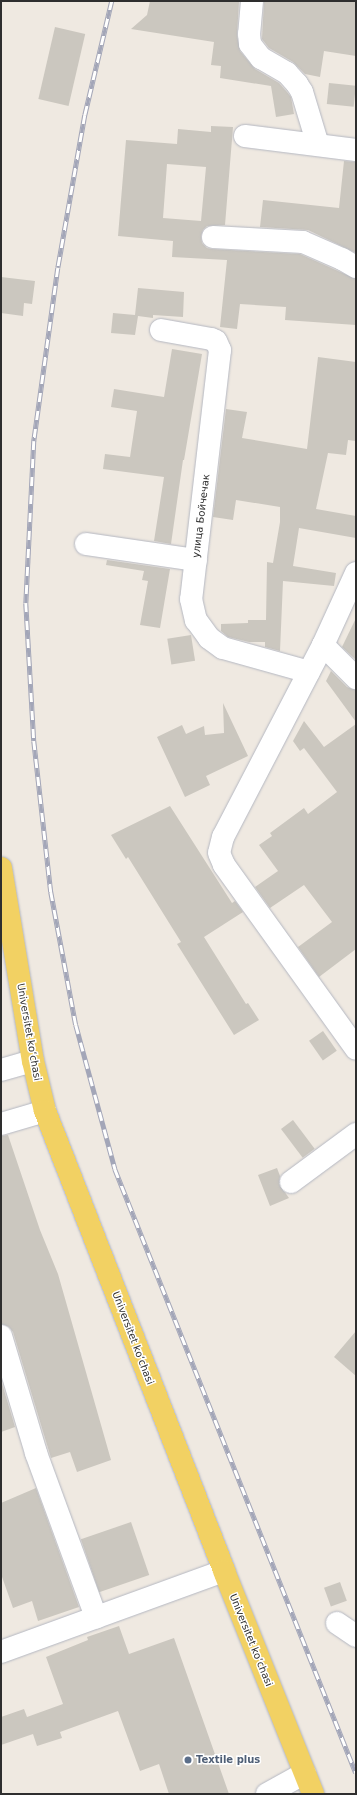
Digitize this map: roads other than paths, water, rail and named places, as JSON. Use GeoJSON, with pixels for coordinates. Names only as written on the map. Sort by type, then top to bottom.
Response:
{"type":"FeatureCollection","features":[{"type":"Feature","properties":{"kind":"main road","name":"Universitet kо‘chasi"},"geometry":{"type":"LineString","coordinates":[[1,868],[32,1061],[45,1111],[224,1571],[313,1794]]}},
{"type":"Feature","properties":{"kind":"street"},"geometry":{"type":"LineString","coordinates":[[252,1],[249,34],[250,44],[261,58],[287,73],[297,84],[302,92],[318,145]]}},
{"type":"Feature","properties":{"kind":"street"},"geometry":{"type":"LineString","coordinates":[[245,136],[356,150]]}},
{"type":"Feature","properties":{"kind":"street"},"geometry":{"type":"LineString","coordinates":[[213,237],[294,241],[342,259],[356,267]]}},
{"type":"Feature","properties":{"kind":"street","name":"улица Бойчечак"},"geometry":{"type":"LineString","coordinates":[[161,330],[211,339],[216,341],[220,350],[191,599],[192,610],[196,620],[209,638],[223,648],[309,672]]}},
{"type":"Feature","properties":{"kind":"street"},"geometry":{"type":"LineString","coordinates":[[86,544],[196,560]]}},
{"type":"Feature","properties":{"kind":"street"},"geometry":{"type":"LineString","coordinates":[[356,573],[323,645],[223,837],[218,853],[224,865],[356,1048]]}},
{"type":"Feature","properties":{"kind":"street"},"geometry":{"type":"LineString","coordinates":[[323,645],[356,678]]}},
{"type":"Feature","properties":{"kind":"street"},"geometry":{"type":"LineString","coordinates":[[1,1070],[32,1061]]}},
{"type":"Feature","properties":{"kind":"street"},"geometry":{"type":"LineString","coordinates":[[1,1124],[45,1111]]}},
{"type":"Feature","properties":{"kind":"street"},"geometry":{"type":"LineString","coordinates":[[291,1182],[356,1134]]}},
{"type":"Feature","properties":{"kind":"street"},"geometry":{"type":"LineString","coordinates":[[1,1336],[36,1453],[96,1617]]}},
{"type":"Feature","properties":{"kind":"street"},"geometry":{"type":"LineString","coordinates":[[1,1652],[224,1571]]}},
{"type":"Feature","properties":{"kind":"street"},"geometry":{"type":"LineString","coordinates":[[337,1623],[356,1636]]}},
{"type":"Feature","properties":{"kind":"street"},"geometry":{"type":"LineString","coordinates":[[267,1794],[305,1773]]}},
{"type":"Feature","properties":{"kind":"railway"},"geometry":{"type":"LineString","coordinates":[[112,1],[85,115],[58,268],[34,441],[26,603],[34,741],[51,892],[76,1025],[115,1169],[356,1773]]}},
{"type":"Feature","properties":{"kind":"place","name":"Textile plus"},"geometry":{"type":"Point","coordinates":[188,1760]}}]}
